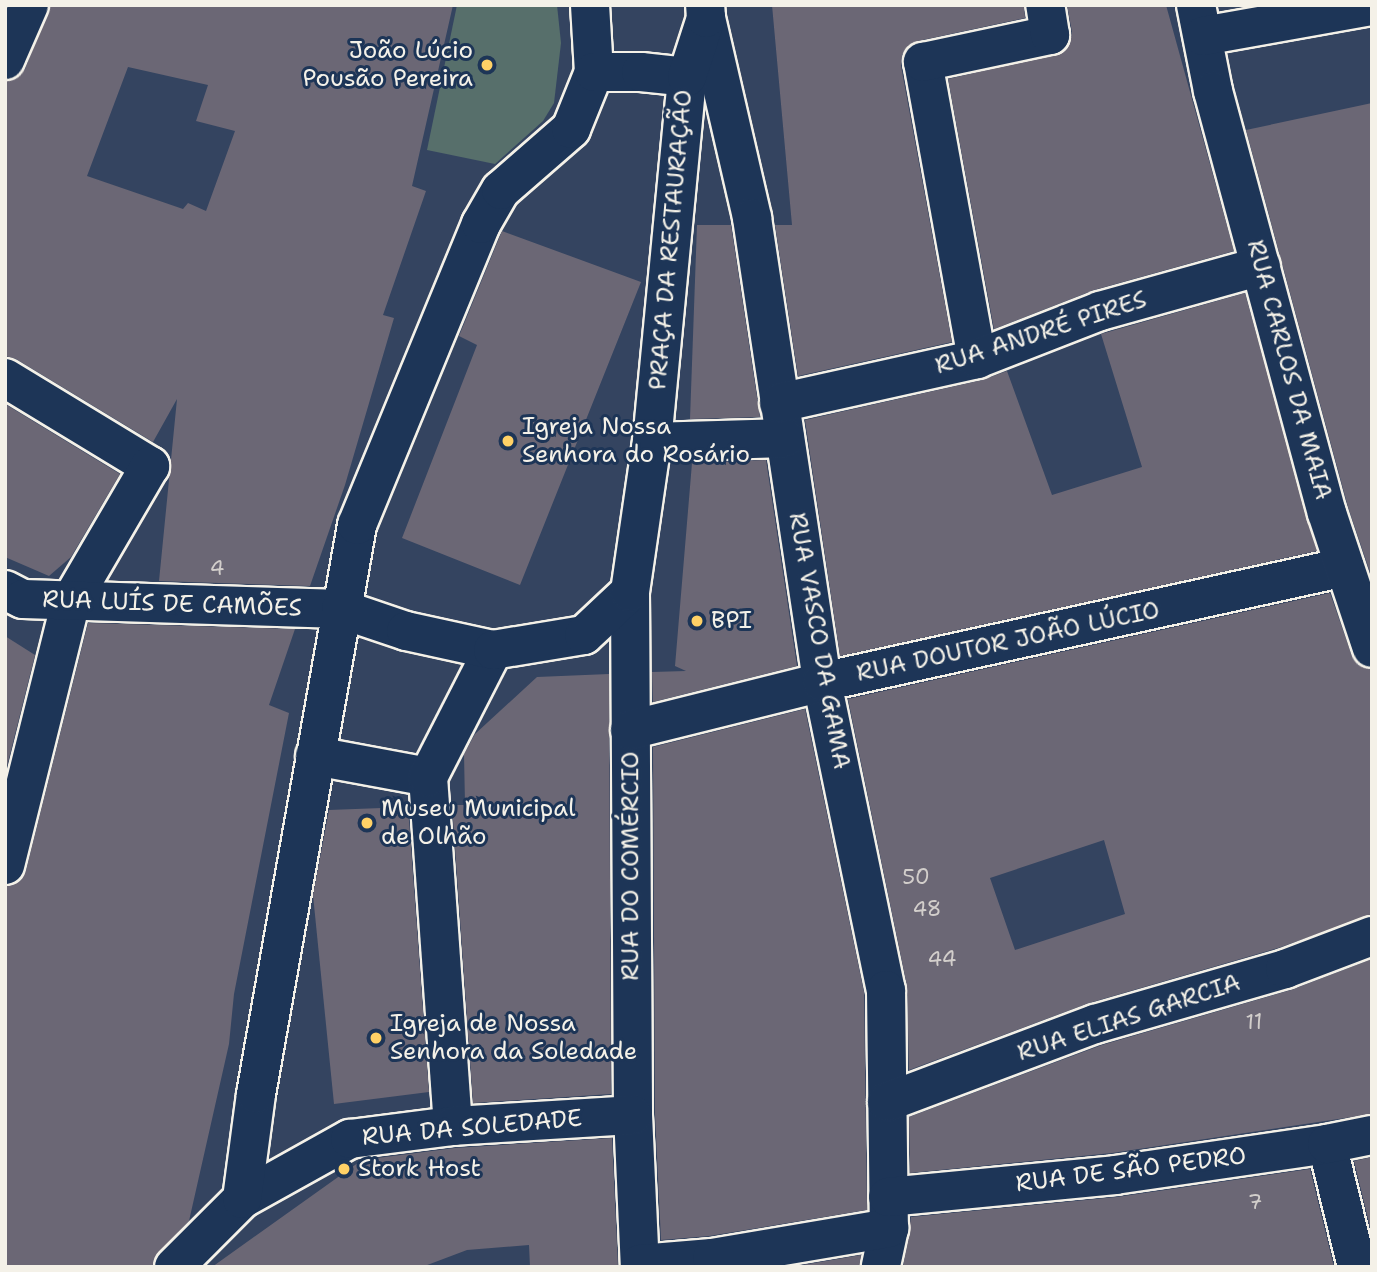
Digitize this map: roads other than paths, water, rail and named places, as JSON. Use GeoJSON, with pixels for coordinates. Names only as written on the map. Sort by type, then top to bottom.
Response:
{"type":"FeatureCollection","features":[{"type":"Feature","properties":{"kind":"street"},"geometry":{"type":"LineString","coordinates":[[5,60],[29,5]]}},
{"type":"Feature","properties":{"kind":"street"},"geometry":{"type":"LineString","coordinates":[[242,1199],[256,1094],[357,524],[481,224],[501,190],[571,129],[594,72],[590,5]]}},
{"type":"Feature","properties":{"kind":"street"},"geometry":{"type":"LineString","coordinates":[[977,359],[923,62],[1050,35],[1045,5]]}},
{"type":"Feature","properties":{"kind":"street"},"geometry":{"type":"LineString","coordinates":[[1199,21],[1372,6]]}},
{"type":"Feature","properties":{"kind":"street","name":"PRAÇA DA RESTAURAÇÃO"},"geometry":{"type":"LineString","coordinates":[[630,592],[652,442],[687,77],[706,12]]}},
{"type":"Feature","properties":{"kind":"street","name":"RUA VASCO DA GAMA"},"geometry":{"type":"LineString","coordinates":[[706,12],[752,218],[822,682],[886,990],[888,1212],[881,1267]]}},
{"type":"Feature","properties":{"kind":"street","name":"RUA CARLOS DA MAIA"},"geometry":{"type":"LineString","coordinates":[[1199,21],[1213,91],[1327,513],[1372,648]]}},
{"type":"Feature","properties":{"kind":"street"},"geometry":{"type":"LineString","coordinates":[[594,72],[641,72],[687,77]]}},
{"type":"Feature","properties":{"kind":"street","name":"RUA ANDRÉ PIRES"},"geometry":{"type":"LineString","coordinates":[[652,442],[782,420],[977,359],[1100,311],[1261,266]]}},
{"type":"Feature","properties":{"kind":"street"},"geometry":{"type":"LineString","coordinates":[[5,378],[150,466],[71,601],[5,865]]}},
{"type":"Feature","properties":{"kind":"street","name":"RUA DOUTOR JOÃO LÚCIO"},"geometry":{"type":"LineString","coordinates":[[630,730],[822,682],[1345,567]]}},
{"type":"Feature","properties":{"kind":"street","name":"RUA LUÍS DE CAMÕES"},"geometry":{"type":"LineString","coordinates":[[5,590],[23,599],[341,609]]}},
{"type":"Feature","properties":{"kind":"street"},"geometry":{"type":"LineString","coordinates":[[341,609],[406,631],[493,650],[584,635],[630,592]]}},
{"type":"Feature","properties":{"kind":"street","name":"RUA DO COMÉRCIO"},"geometry":{"type":"LineString","coordinates":[[630,592],[633,1115],[640,1266]]}},
{"type":"Feature","properties":{"kind":"street"},"geometry":{"type":"LineString","coordinates":[[453,1126],[428,777],[493,650]]}},
{"type":"Feature","properties":{"kind":"street"},"geometry":{"type":"LineString","coordinates":[[315,756],[428,777]]}},
{"type":"Feature","properties":{"kind":"street","name":"RUA ELIAS GARCIA"},"geometry":{"type":"LineString","coordinates":[[887,1102],[1095,1024],[1285,969],[1372,936]]}},
{"type":"Feature","properties":{"kind":"street","name":"RUA DA SOLEDADE"},"geometry":{"type":"LineString","coordinates":[[174,1267],[242,1199],[350,1139],[453,1126],[633,1115]]}},
{"type":"Feature","properties":{"kind":"street","name":"RUA DE SÃO PEDRO"},"geometry":{"type":"LineString","coordinates":[[640,1266],[713,1263],[888,1212],[1372,1135]]}},
{"type":"Feature","properties":{"kind":"street"},"geometry":{"type":"LineString","coordinates":[[1327,1144],[1357,1267]]}},
{"type":"Feature","properties":{"kind":"place","name":"João Lúcio Pousão Pereira"},"geometry":{"type":"Point","coordinates":[487,65]}},
{"type":"Feature","properties":{"kind":"place","name":"Igreja Nossa Senhora do Rosário"},"geometry":{"type":"Point","coordinates":[508,441]}},
{"type":"Feature","properties":{"kind":"place","name":"BPI"},"geometry":{"type":"Point","coordinates":[697,621]}},
{"type":"Feature","properties":{"kind":"place","name":"Museu Municipal de Olhão"},"geometry":{"type":"Point","coordinates":[367,823]}},
{"type":"Feature","properties":{"kind":"place","name":"Igreja de Nossa Senhora da Soledade"},"geometry":{"type":"Point","coordinates":[376,1038]}},
{"type":"Feature","properties":{"kind":"place","name":"Stork Host"},"geometry":{"type":"Point","coordinates":[344,1169]}}]}
